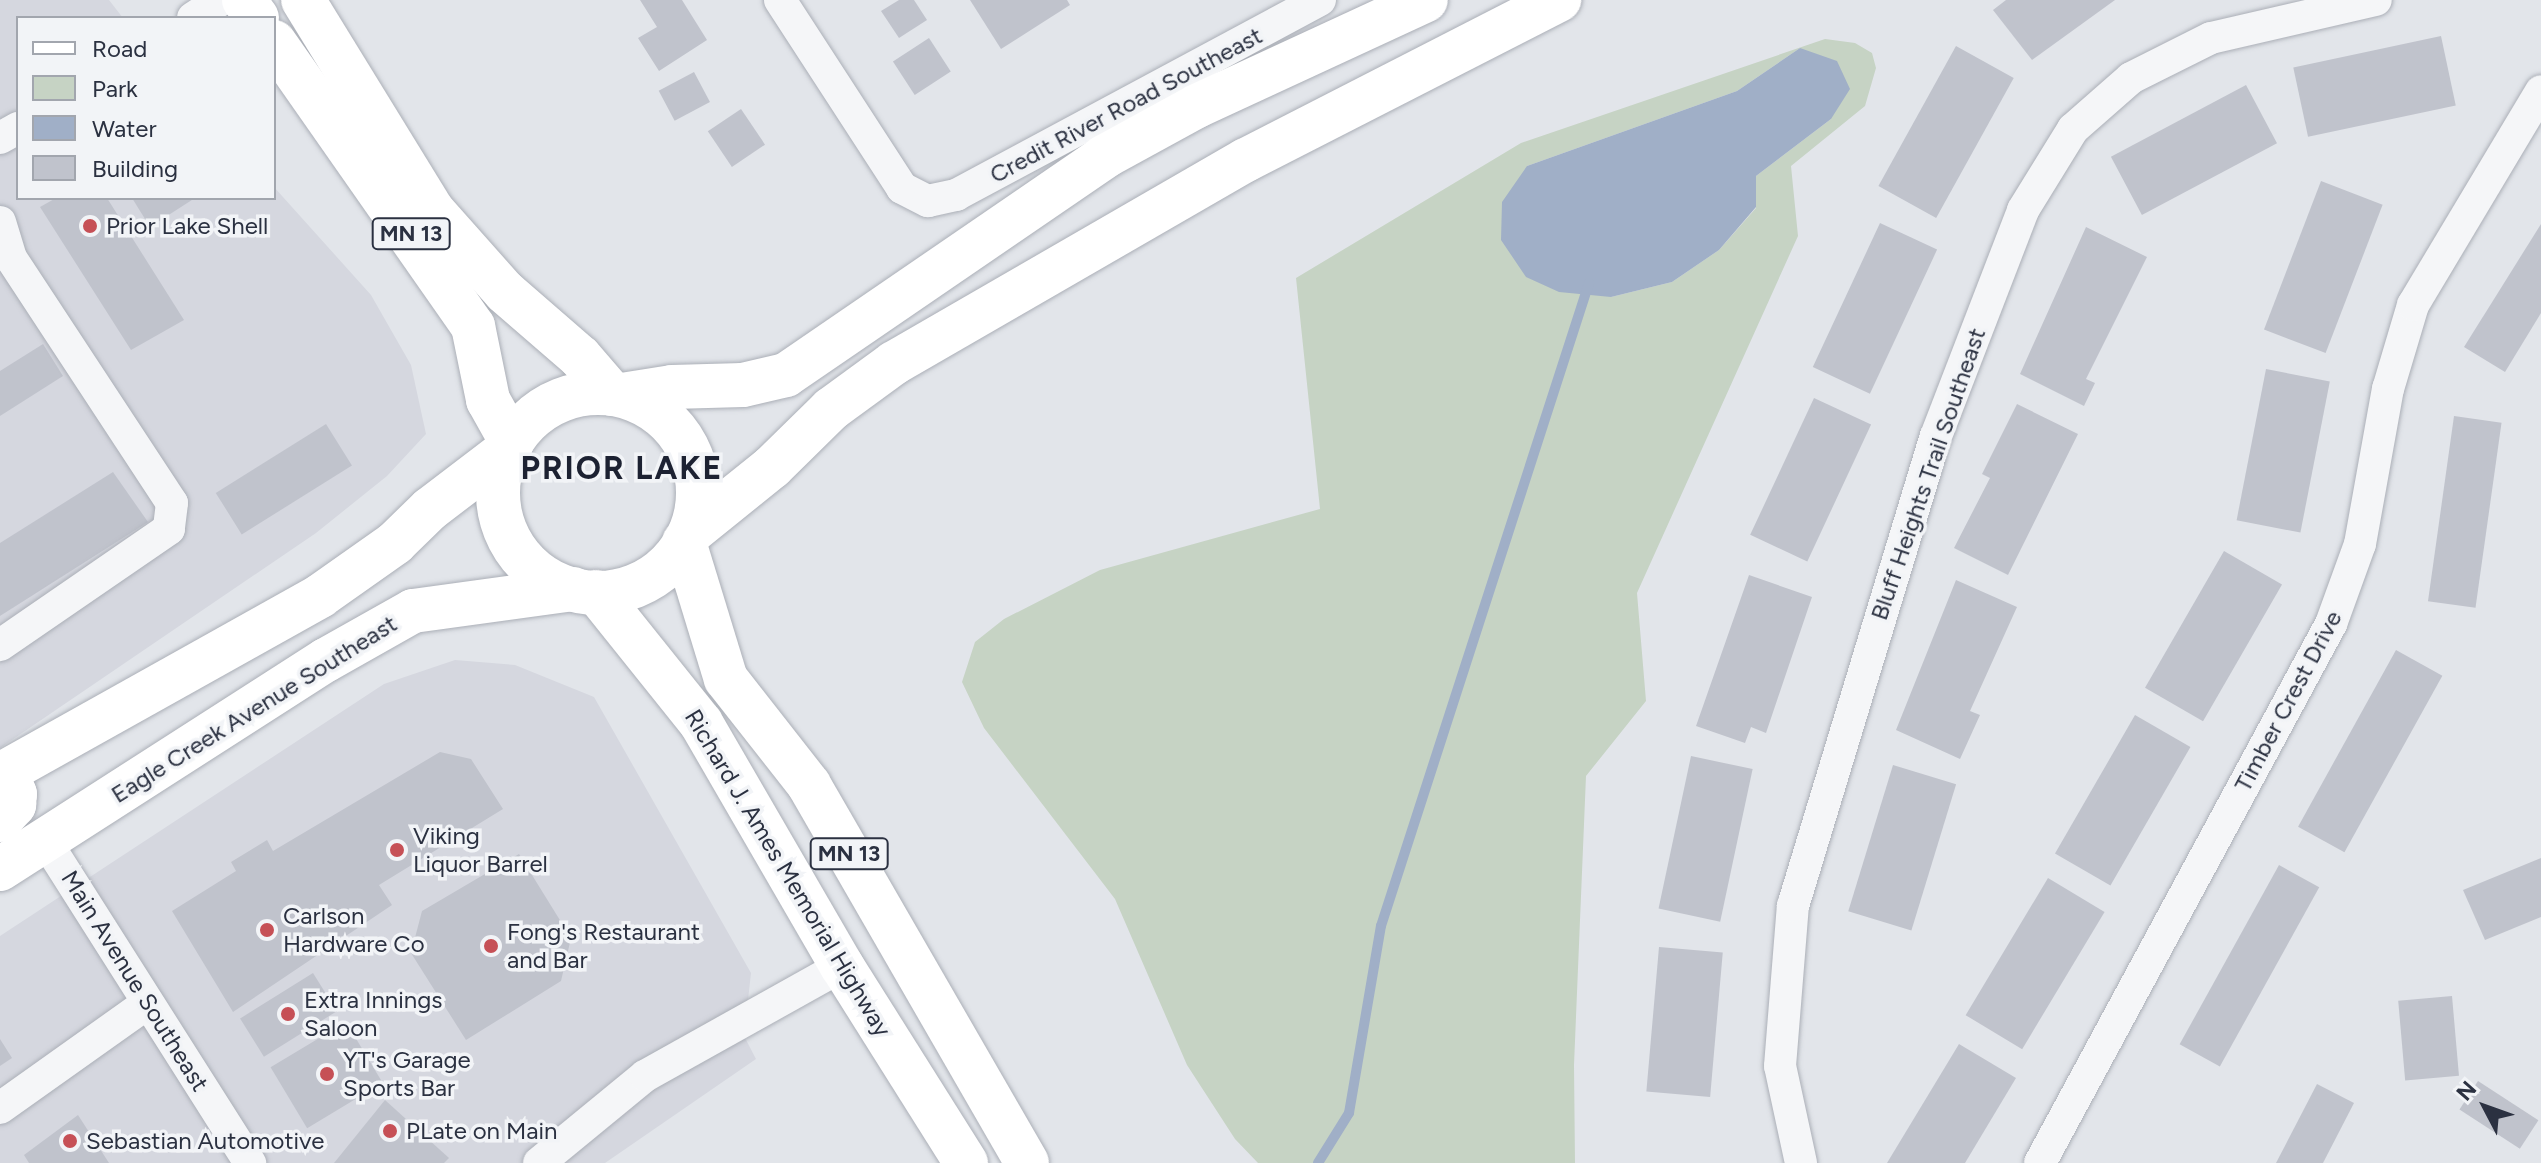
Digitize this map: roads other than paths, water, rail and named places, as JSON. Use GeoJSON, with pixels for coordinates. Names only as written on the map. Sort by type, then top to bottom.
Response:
{"type":"FeatureCollection","features":[{"type":"Feature","properties":{"kind":"main road","name":"MN 13"},"geometry":{"type":"LineString","coordinates":[[303,0],[433,211],[505,292],[580,357],[617,395]]}},
{"type":"Feature","properties":{"kind":"main road"},"geometry":{"type":"LineString","coordinates":[[0,820],[14,805],[15,794],[2,770],[320,596],[395,543],[430,509],[509,447],[526,423],[554,402],[587,393],[617,395],[672,387],[743,385],[786,375],[1104,157],[1197,106],[1426,0]]}},
{"type":"Feature","properties":{"kind":"main road"},"geometry":{"type":"LineString","coordinates":[[509,447],[498,482],[499,513],[510,542],[529,567],[585,591],[646,581],[670,562],[687,538],[772,467],[831,409],[894,363],[1246,160],[1559,0]]}},
{"type":"Feature","properties":{"kind":"main road","name":"MN 13"},"geometry":{"type":"LineString","coordinates":[[276,45],[467,314],[488,400],[509,447]]}},
{"type":"Feature","properties":{"kind":"main road"},"geometry":{"type":"LineString","coordinates":[[617,395],[654,410],[684,444],[694,465],[698,499],[687,538]]}},
{"type":"Feature","properties":{"kind":"main road","name":"Richard J. Ames Memorial Highway"},"geometry":{"type":"LineString","coordinates":[[687,538],[726,679],[809,785],[1027,1163]]}},
{"type":"Feature","properties":{"kind":"main road","name":"Richard J. Ames Memorial Highway"},"geometry":{"type":"LineString","coordinates":[[585,591],[701,723],[842,966],[966,1163]]}},
{"type":"Feature","properties":{"kind":"main road","name":"Eagle Creek Avenue Southeast"},"geometry":{"type":"LineString","coordinates":[[0,869],[326,660],[413,611],[585,591]]}},
{"type":"Feature","properties":{"kind":"street"},"geometry":{"type":"LineString","coordinates":[[196,16],[221,0]]}},
{"type":"Feature","properties":{"kind":"street","name":"Credit River Road Southeast"},"geometry":{"type":"LineString","coordinates":[[780,0],[902,188],[928,201],[956,195],[1320,0]]}},
{"type":"Feature","properties":{"kind":"street","name":"Bluff Heights Trail Southeast"},"geometry":{"type":"LineString","coordinates":[[1801,1163],[1780,1066],[1793,906],[1936,436],[2023,210],[2073,129],[2131,78],[2211,38],[2376,0]]}},
{"type":"Feature","properties":{"kind":"street","name":"Timber Crest Drive"},"geometry":{"type":"LineString","coordinates":[[2040,1163],[2331,624],[2360,544],[2388,389],[2413,305],[2541,91]]}},
{"type":"Feature","properties":{"kind":"street"},"geometry":{"type":"LineString","coordinates":[[0,222],[11,258],[172,503],[169,529],[0,645]]}},
{"type":"Feature","properties":{"kind":"street","name":"Main Avenue Southeast"},"geometry":{"type":"LineString","coordinates":[[45,840],[250,1163]]}},
{"type":"Feature","properties":{"kind":"street"},"geometry":{"type":"LineString","coordinates":[[539,1163],[645,1076],[842,966]]}},
{"type":"Feature","properties":{"kind":"street"},"geometry":{"type":"LineString","coordinates":[[0,1108],[148,1003]]}},
{"type":"Feature","properties":{"kind":"water"},"geometry":{"type":"Polygon","coordinates":[[[1800,48],[1837,61],[1850,89],[1831,119],[1756,176],[1756,207],[1719,250],[1672,282],[1611,297],[1559,292],[1526,277],[1501,240],[1502,202],[1527,166],[1737,91],[1800,48]]]}},
{"type":"Feature","properties":{"kind":"waterway"},"geometry":{"type":"LineString","coordinates":[[1318,1163],[1349,1113],[1381,926],[1589,283]]}},
{"type":"Feature","properties":{"kind":"place","name":"Prior Lake Shell"},"geometry":{"type":"Point","coordinates":[90,226]}},
{"type":"Feature","properties":{"kind":"place","name":"Viking Liquor Barrel"},"geometry":{"type":"Point","coordinates":[397,850]}},
{"type":"Feature","properties":{"kind":"place","name":"Carlson Hardware Co"},"geometry":{"type":"Point","coordinates":[267,930]}},
{"type":"Feature","properties":{"kind":"place","name":"Fong's Restaurant and Bar"},"geometry":{"type":"Point","coordinates":[491,946]}},
{"type":"Feature","properties":{"kind":"place","name":"Extra Innings Saloon"},"geometry":{"type":"Point","coordinates":[288,1014]}},
{"type":"Feature","properties":{"kind":"place","name":"YT's Garage Sports Bar"},"geometry":{"type":"Point","coordinates":[327,1074]}},
{"type":"Feature","properties":{"kind":"place","name":"PLate on Main"},"geometry":{"type":"Point","coordinates":[390,1131]}},
{"type":"Feature","properties":{"kind":"place","name":"Sebastian Automotive"},"geometry":{"type":"Point","coordinates":[70,1141]}},
{"type":"Feature","properties":{"kind":"district","name":"PRIOR LAKE"},"geometry":{"type":"Point","coordinates":[622,468]}}]}
